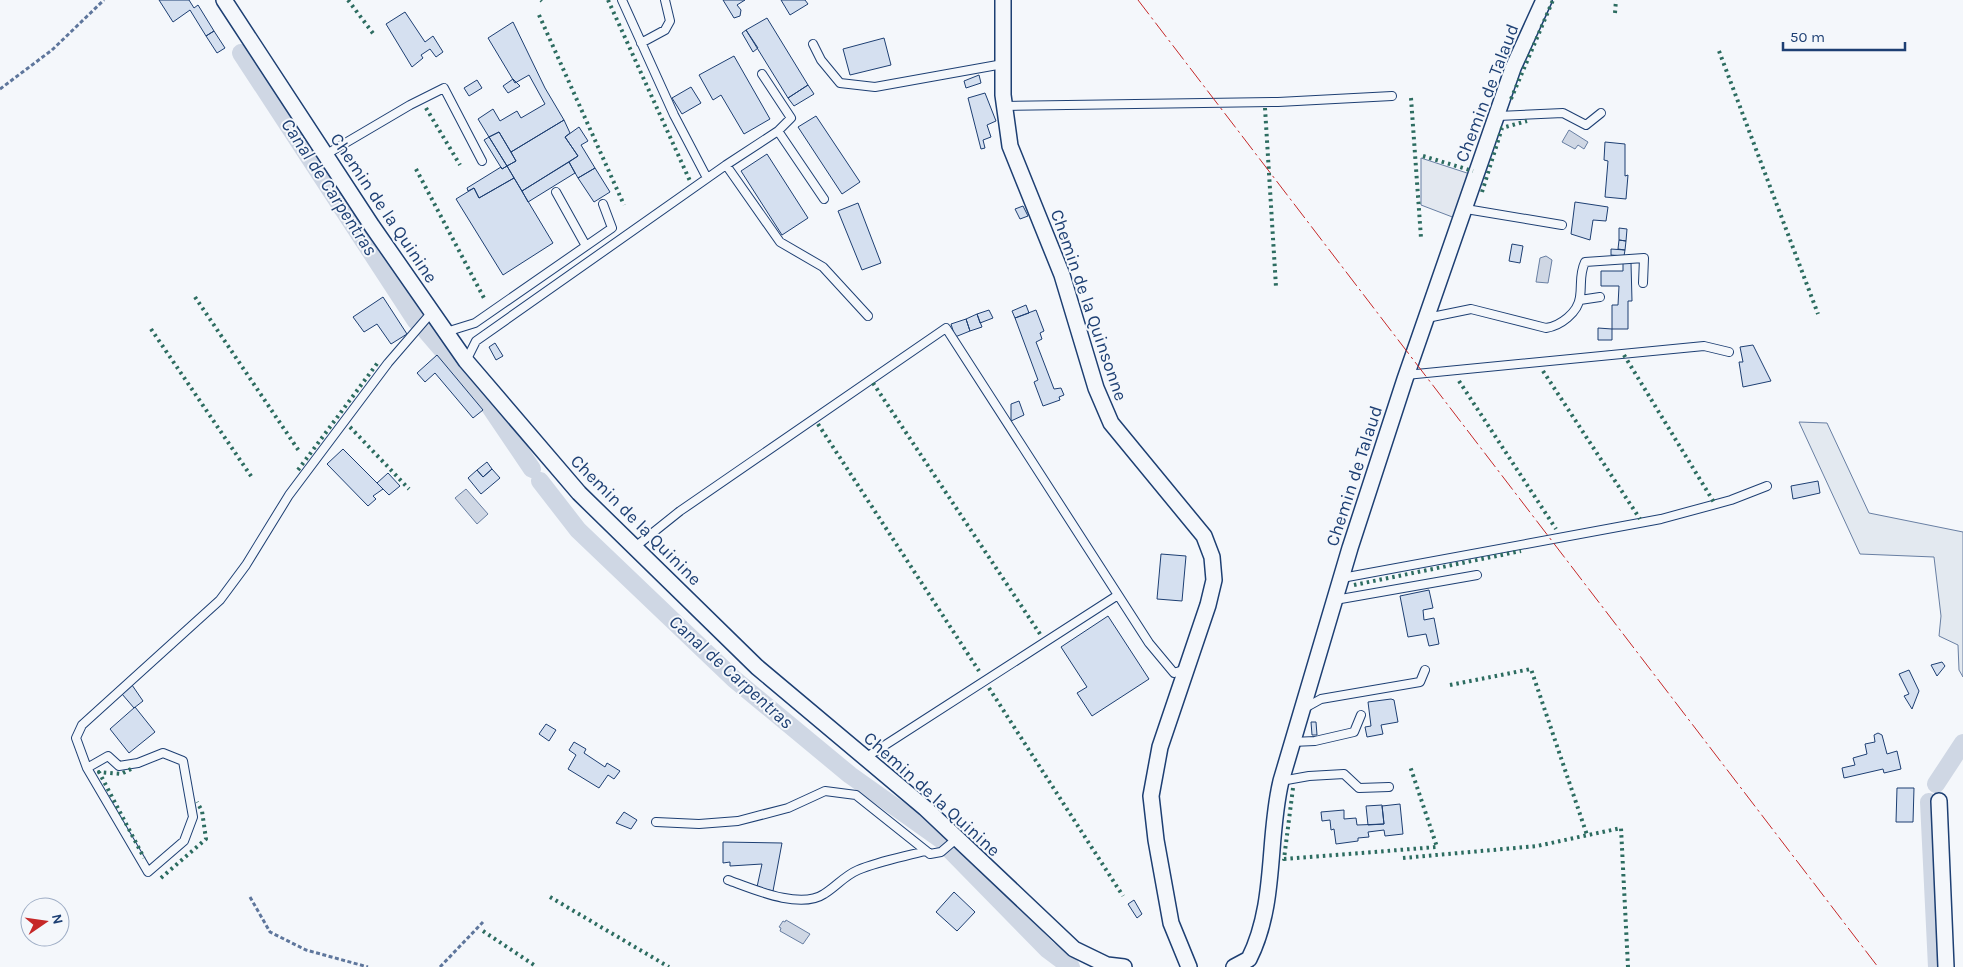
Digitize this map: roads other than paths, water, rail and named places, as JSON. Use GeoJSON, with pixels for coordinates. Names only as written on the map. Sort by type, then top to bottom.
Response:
{"type":"FeatureCollection","features":[{"type":"Feature","properties":{"kind":"street","name":"Chemin de la Quinine"},"geometry":{"type":"LineString","coordinates":[[224,0],[325,155],[466,361],[579,493],[757,667],[925,808],[956,840],[1074,949],[1107,965],[1124,967]]}},
{"type":"Feature","properties":{"kind":"street","name":"Chemin de la Quinsonne"},"geometry":{"type":"LineString","coordinates":[[1003,0],[1004,106],[1010,146],[1062,275],[1096,388],[1111,423],[1204,536],[1212,557],[1214,580],[1208,605],[1160,747],[1151,796],[1156,840],[1171,923],[1189,967]]}},
{"type":"Feature","properties":{"kind":"street","name":"Chemin de Talaud"},"geometry":{"type":"LineString","coordinates":[[1234,967],[1249,959],[1260,928],[1273,862],[1277,800],[1292,742],[1406,376],[1514,68],[1544,0]]}},
{"type":"Feature","properties":{"kind":"street"},"geometry":{"type":"LineString","coordinates":[[1939,801],[1946,967]]}},
{"type":"Feature","properties":{"kind":"lane"},"geometry":{"type":"LineString","coordinates":[[622,0],[674,116],[708,178]]}},
{"type":"Feature","properties":{"kind":"lane"},"geometry":{"type":"LineString","coordinates":[[641,42],[665,30],[670,20],[665,0]]}},
{"type":"Feature","properties":{"kind":"lane"},"geometry":{"type":"LineString","coordinates":[[813,44],[821,60],[840,83],[876,87],[1003,64]]}},
{"type":"Feature","properties":{"kind":"lane"},"geometry":{"type":"LineString","coordinates":[[466,361],[476,341],[726,165],[778,131],[791,118],[762,74]]}},
{"type":"Feature","properties":{"kind":"lane"},"geometry":{"type":"LineString","coordinates":[[325,155],[410,105],[444,88],[482,161]]}},
{"type":"Feature","properties":{"kind":"lane"},"geometry":{"type":"LineString","coordinates":[[1004,106],[1278,102],[1392,96]]}},
{"type":"Feature","properties":{"kind":"lane"},"geometry":{"type":"LineString","coordinates":[[1498,116],[1563,113],[1586,125],[1601,113]]}},
{"type":"Feature","properties":{"kind":"lane"},"geometry":{"type":"LineString","coordinates":[[778,131],[824,199]]}},
{"type":"Feature","properties":{"kind":"lane"},"geometry":{"type":"LineString","coordinates":[[726,165],[780,242],[823,267],[868,316]]}},
{"type":"Feature","properties":{"kind":"lane"},"geometry":{"type":"LineString","coordinates":[[556,192],[586,246]]}},
{"type":"Feature","properties":{"kind":"lane"},"geometry":{"type":"LineString","coordinates":[[446,332],[475,323],[612,228],[603,204]]}},
{"type":"Feature","properties":{"kind":"lane"},"geometry":{"type":"LineString","coordinates":[[1466,209],[1562,225]]}},
{"type":"Feature","properties":{"kind":"lane"},"geometry":{"type":"LineString","coordinates":[[1427,318],[1471,309],[1546,328],[1556,326],[1567,319],[1580,300],[1579,274],[1584,262],[1644,258],[1643,283]]}},
{"type":"Feature","properties":{"kind":"lane"},"geometry":{"type":"LineString","coordinates":[[1580,300],[1600,297]]}},
{"type":"Feature","properties":{"kind":"lane"},"geometry":{"type":"LineString","coordinates":[[87,768],[108,756],[119,766],[138,763],[163,752],[183,761],[193,817],[184,841],[148,872],[87,768],[76,738],[82,725],[220,600],[246,565],[289,495],[388,363],[432,312]]}},
{"type":"Feature","properties":{"kind":"lane"},"geometry":{"type":"LineString","coordinates":[[635,547],[680,511],[946,328],[1149,643],[1174,673],[1186,669]]}},
{"type":"Feature","properties":{"kind":"lane"},"geometry":{"type":"LineString","coordinates":[[1406,376],[1704,346],[1729,352]]}},
{"type":"Feature","properties":{"kind":"lane"},"geometry":{"type":"LineString","coordinates":[[1342,578],[1661,519],[1731,500],[1767,486]]}},
{"type":"Feature","properties":{"kind":"lane"},"geometry":{"type":"LineString","coordinates":[[1335,600],[1477,575]]}},
{"type":"Feature","properties":{"kind":"lane"},"geometry":{"type":"LineString","coordinates":[[866,758],[1118,595]]}},
{"type":"Feature","properties":{"kind":"lane"},"geometry":{"type":"LineString","coordinates":[[1301,710],[1321,699],[1420,682],[1426,670]]}},
{"type":"Feature","properties":{"kind":"lane"},"geometry":{"type":"LineString","coordinates":[[1292,742],[1315,741],[1354,732],[1361,715]]}},
{"type":"Feature","properties":{"kind":"lane"},"geometry":{"type":"LineString","coordinates":[[1282,781],[1309,776],[1344,774],[1359,788],[1389,787]]}},
{"type":"Feature","properties":{"kind":"lane"},"geometry":{"type":"LineString","coordinates":[[656,822],[699,824],[738,821],[788,808],[825,791],[856,795],[894,823],[925,851],[936,855],[956,840]]}},
{"type":"Feature","properties":{"kind":"lane"},"geometry":{"type":"LineString","coordinates":[[728,880],[772,896],[804,899],[823,895],[842,878],[860,869],[925,851]]}},
{"type":"Feature","properties":{"kind":"waterway","name":"Canal de Carpentras"},"geometry":{"type":"LineString","coordinates":[[241,53],[416,321]]}},
{"type":"Feature","properties":{"kind":"waterway","name":"Canal de Carpentras"},"geometry":{"type":"LineString","coordinates":[[426,331],[486,401],[532,469]]}},
{"type":"Feature","properties":{"kind":"waterway","name":"Canal de Carpentras"},"geometry":{"type":"LineString","coordinates":[[540,481],[578,530],[734,679],[850,775],[943,841]]}},
{"type":"Feature","properties":{"kind":"waterway","name":"Canal de Carpentras"},"geometry":{"type":"LineString","coordinates":[[1936,784],[1963,743]]}},
{"type":"Feature","properties":{"kind":"waterway","name":"Canal de Carpentras"},"geometry":{"type":"LineString","coordinates":[[1929,802],[1937,967]]}},
{"type":"Feature","properties":{"kind":"waterway","name":"Canal de Carpentras"},"geometry":{"type":"LineString","coordinates":[[951,851],[1047,949],[1071,967]]}}]}
